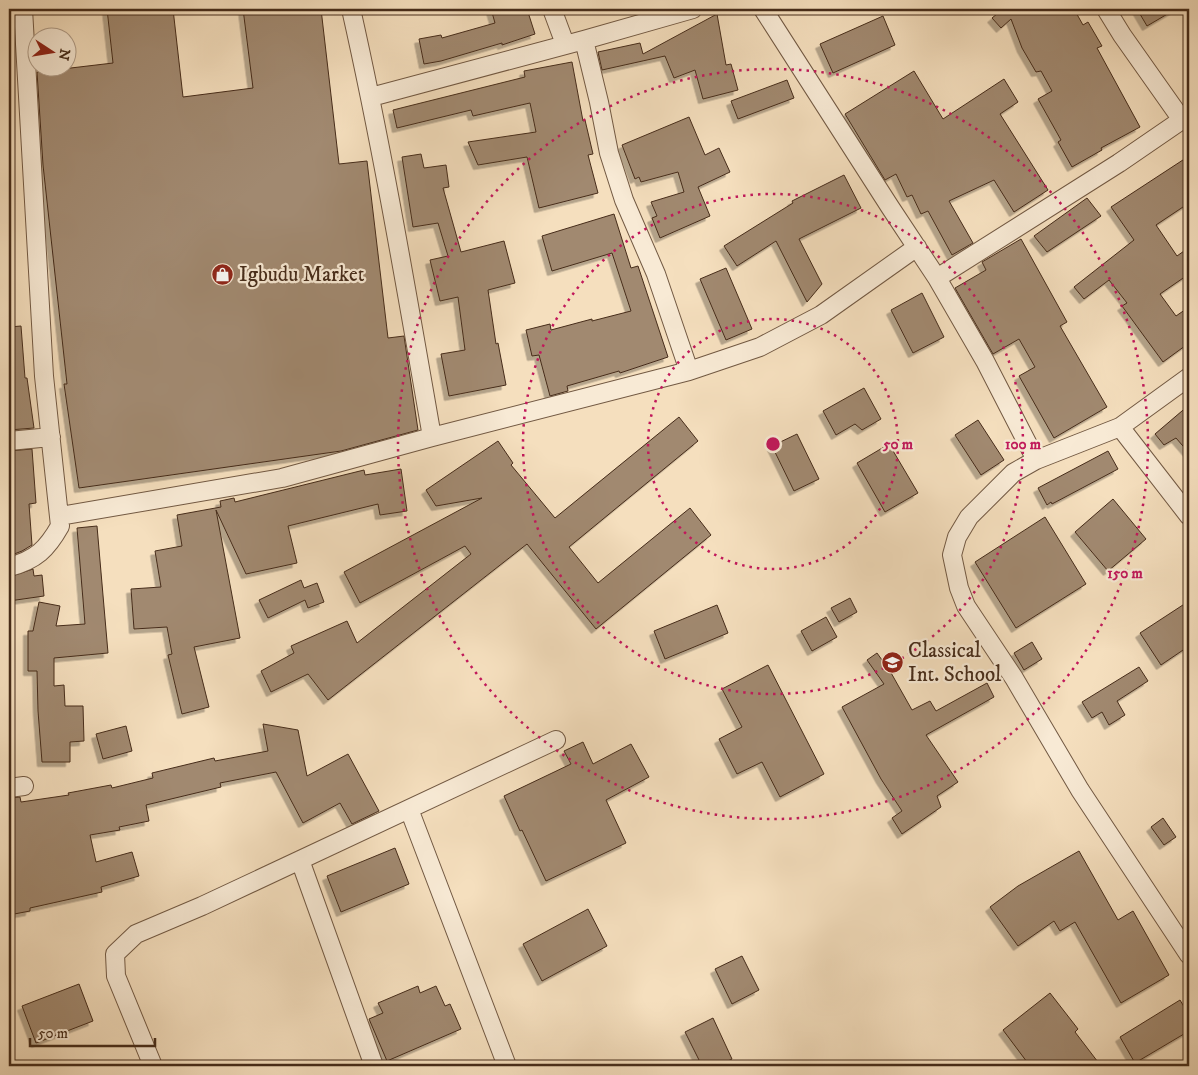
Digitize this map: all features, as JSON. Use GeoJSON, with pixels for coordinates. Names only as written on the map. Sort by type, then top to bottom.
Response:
{"type":"FeatureCollection","features":[{"type":"Feature","properties":{"kind":"street"},"geometry":{"type":"LineString","coordinates":[[9,567],[25,563],[49,546],[60,526],[44,376],[23,9]]}},
{"type":"Feature","properties":{"kind":"street"},"geometry":{"type":"LineString","coordinates":[[352,9],[392,203],[432,438]]}},
{"type":"Feature","properties":{"kind":"street"},"geometry":{"type":"LineString","coordinates":[[552,9],[565,44]]}},
{"type":"Feature","properties":{"kind":"street"},"geometry":{"type":"LineString","coordinates":[[371,97],[693,9]]}},
{"type":"Feature","properties":{"kind":"street"},"geometry":{"type":"LineString","coordinates":[[763,9],[937,278],[985,361],[1036,460]]}},
{"type":"Feature","properties":{"kind":"street"},"geometry":{"type":"LineString","coordinates":[[937,278],[1119,163],[1186,117],[1122,35],[1106,9]]}},
{"type":"Feature","properties":{"kind":"street"},"geometry":{"type":"LineString","coordinates":[[584,40],[609,153],[624,200],[656,274],[689,371]]}},
{"type":"Feature","properties":{"kind":"street"},"geometry":{"type":"LineString","coordinates":[[60,516],[282,478],[689,371],[760,347],[821,315],[917,247]]}},
{"type":"Feature","properties":{"kind":"street"},"geometry":{"type":"LineString","coordinates":[[1189,378],[1120,427],[1036,460],[1013,473],[969,517],[957,537],[952,555],[959,588],[966,606],[1014,678],[1080,790],[1189,956]]}},
{"type":"Feature","properties":{"kind":"street"},"geometry":{"type":"LineString","coordinates":[[1120,427],[1189,516]]}},
{"type":"Feature","properties":{"kind":"street"},"geometry":{"type":"LineString","coordinates":[[9,441],[51,437]]}},
{"type":"Feature","properties":{"kind":"street"},"geometry":{"type":"LineString","coordinates":[[153,1066],[116,976],[115,954],[136,934],[202,906],[556,740]]}},
{"type":"Feature","properties":{"kind":"street"},"geometry":{"type":"LineString","coordinates":[[409,809],[507,1066]]}},
{"type":"Feature","properties":{"kind":"street"},"geometry":{"type":"LineString","coordinates":[[300,860],[374,1066]]}},
{"type":"Feature","properties":{"kind":"building"},"geometry":{"type":"Polygon","coordinates":[[[107,9],[173,9],[183,97],[253,88],[243,9],[321,9],[339,164],[367,161],[388,338],[404,336],[418,430],[341,451],[79,488],[64,384],[67,384],[43,165],[37,78],[78,78],[78,67],[113,63],[107,9]]]}},
{"type":"Feature","properties":{"kind":"building"},"geometry":{"type":"Polygon","coordinates":[[[491,9],[527,9],[535,34],[502,45],[502,43],[441,61],[424,64],[419,39],[441,35],[442,38],[495,23],[491,9]]]}},
{"type":"Feature","properties":{"kind":"building"},"geometry":{"type":"Polygon","coordinates":[[[1003,9],[1074,9],[1083,25],[1088,22],[1102,46],[1097,48],[1140,127],[1101,148],[1102,150],[1072,167],[1058,142],[1061,140],[1038,99],[1052,91],[1041,71],[1036,72],[1022,48],[1011,19],[1001,28],[992,18],[1003,9]]]}},
{"type":"Feature","properties":{"kind":"building"},"geometry":{"type":"Polygon","coordinates":[[[1137,9],[1176,9],[1147,26],[1137,9]]]}},
{"type":"Feature","properties":{"kind":"building"},"geometry":{"type":"Polygon","coordinates":[[[717,14],[726,65],[731,64],[738,90],[703,99],[695,70],[674,78],[665,56],[602,70],[598,52],[640,43],[643,54],[717,14]]]}},
{"type":"Feature","properties":{"kind":"building"},"geometry":{"type":"Polygon","coordinates":[[[883,16],[895,45],[833,73],[820,44],[883,16]]]}},
{"type":"Feature","properties":{"kind":"building"},"geometry":{"type":"Polygon","coordinates":[[[572,62],[583,121],[585,120],[593,154],[588,155],[598,193],[539,208],[527,157],[478,165],[468,142],[536,132],[530,103],[473,116],[471,110],[397,128],[393,110],[525,77],[524,71],[572,62]]]}},
{"type":"Feature","properties":{"kind":"building"},"geometry":{"type":"Polygon","coordinates":[[[914,71],[943,119],[1004,79],[1018,102],[1000,114],[1048,190],[1014,212],[994,180],[949,201],[973,243],[952,255],[928,211],[921,214],[912,195],[907,197],[896,174],[885,180],[845,114],[914,71]]]}},
{"type":"Feature","properties":{"kind":"building"},"geometry":{"type":"Polygon","coordinates":[[[787,80],[794,98],[738,119],[731,101],[787,80]]]}},
{"type":"Feature","properties":{"kind":"building"},"geometry":{"type":"Polygon","coordinates":[[[689,117],[705,155],[719,148],[730,172],[698,187],[710,216],[660,238],[652,218],[657,216],[651,202],[684,192],[678,172],[641,182],[639,177],[635,179],[622,145],[689,117]]]}},
{"type":"Feature","properties":{"kind":"building"},"geometry":{"type":"Polygon","coordinates":[[[421,154],[424,168],[446,165],[449,187],[443,188],[461,252],[504,241],[515,283],[488,290],[496,344],[498,343],[506,385],[449,396],[441,354],[465,350],[458,297],[440,301],[430,260],[448,256],[438,223],[413,227],[402,157],[421,154]]]}},
{"type":"Feature","properties":{"kind":"building"},"geometry":{"type":"Polygon","coordinates":[[[1189,156],[1189,203],[1156,225],[1177,256],[1184,251],[1189,259],[1189,274],[1160,294],[1176,316],[1189,307],[1189,343],[1163,362],[1122,306],[1127,303],[1109,280],[1084,299],[1074,287],[1134,240],[1111,207],[1189,156]]]}},
{"type":"Feature","properties":{"kind":"building"},"geometry":{"type":"Polygon","coordinates":[[[844,175],[861,208],[799,239],[822,284],[807,302],[776,241],[737,266],[724,246],[793,203],[792,201],[844,175]]]}},
{"type":"Feature","properties":{"kind":"building"},"geometry":{"type":"Polygon","coordinates":[[[1087,198],[1101,216],[1047,252],[1034,236],[1087,198]]]}},
{"type":"Feature","properties":{"kind":"building"},"geometry":{"type":"Polygon","coordinates":[[[614,214],[631,268],[638,266],[668,357],[620,373],[619,371],[567,386],[568,391],[550,396],[539,355],[532,356],[526,330],[550,324],[551,330],[631,311],[612,253],[552,271],[542,236],[614,214]]]}},
{"type":"Feature","properties":{"kind":"building"},"geometry":{"type":"Polygon","coordinates":[[[1021,239],[1067,322],[1060,326],[1107,407],[1054,438],[1019,376],[1035,367],[1019,339],[993,354],[955,288],[986,270],[982,262],[1021,239]]]}},
{"type":"Feature","properties":{"kind":"building"},"geometry":{"type":"Polygon","coordinates":[[[726,268],[752,329],[726,340],[700,279],[726,268]]]}},
{"type":"Feature","properties":{"kind":"building"},"geometry":{"type":"Polygon","coordinates":[[[922,293],[944,337],[913,353],[891,310],[922,293]]]}},
{"type":"Feature","properties":{"kind":"building"},"geometry":{"type":"Polygon","coordinates":[[[21,326],[25,378],[27,378],[34,428],[9,430],[9,327],[21,326]]]}},
{"type":"Feature","properties":{"kind":"building"},"geometry":{"type":"Polygon","coordinates":[[[864,388],[881,419],[862,430],[855,424],[836,435],[823,411],[864,388]]]}},
{"type":"Feature","properties":{"kind":"building"},"geometry":{"type":"Polygon","coordinates":[[[1189,405],[1189,453],[1176,438],[1164,445],[1155,434],[1189,405]]]}},
{"type":"Feature","properties":{"kind":"building"},"geometry":{"type":"Polygon","coordinates":[[[679,417],[698,441],[569,547],[598,583],[690,508],[711,535],[596,629],[527,544],[328,700],[308,674],[271,692],[261,671],[294,653],[291,646],[347,621],[357,643],[471,554],[465,546],[360,603],[344,572],[482,498],[436,506],[426,490],[498,441],[513,463],[511,465],[555,518],[679,417]]]}},
{"type":"Feature","properties":{"kind":"building"},"geometry":{"type":"Polygon","coordinates":[[[978,420],[1004,460],[981,475],[955,435],[978,420]]]}},
{"type":"Feature","properties":{"kind":"building"},"geometry":{"type":"Polygon","coordinates":[[[797,434],[819,479],[794,491],[772,446],[797,434]]]}},
{"type":"Feature","properties":{"kind":"building"},"geometry":{"type":"Polygon","coordinates":[[[889,444],[918,493],[885,512],[857,463],[889,444]]]}},
{"type":"Feature","properties":{"kind":"building"},"geometry":{"type":"Polygon","coordinates":[[[32,449],[36,503],[29,504],[32,545],[9,556],[9,451],[32,449]]]}},
{"type":"Feature","properties":{"kind":"building"},"geometry":{"type":"Polygon","coordinates":[[[1108,451],[1118,469],[1047,505],[1038,488],[1108,451]]]}},
{"type":"Feature","properties":{"kind":"building"},"geometry":{"type":"Polygon","coordinates":[[[401,469],[407,511],[380,515],[378,504],[288,526],[297,563],[246,574],[216,510],[240,638],[194,647],[209,707],[182,714],[168,655],[172,654],[167,627],[134,629],[131,589],[161,587],[155,551],[182,546],[177,515],[221,507],[220,501],[234,498],[235,502],[364,470],[365,475],[401,469]]]}},
{"type":"Feature","properties":{"kind":"building"},"geometry":{"type":"Polygon","coordinates":[[[1113,499],[1146,539],[1108,571],[1075,532],[1113,499]]]}},
{"type":"Feature","properties":{"kind":"building"},"geometry":{"type":"Polygon","coordinates":[[[1045,517],[1086,584],[1016,628],[975,562],[1045,517]]]}},
{"type":"Feature","properties":{"kind":"building"},"geometry":{"type":"Polygon","coordinates":[[[97,526],[108,653],[54,658],[54,686],[64,685],[65,706],[83,706],[84,741],[70,742],[70,762],[42,762],[37,671],[28,671],[28,631],[33,631],[39,602],[60,606],[56,626],[85,624],[77,528],[97,526]]]}},
{"type":"Feature","properties":{"kind":"building"},"geometry":{"type":"Polygon","coordinates":[[[33,569],[34,576],[42,575],[44,596],[9,601],[9,577],[33,569]]]}},
{"type":"Feature","properties":{"kind":"building"},"geometry":{"type":"Polygon","coordinates":[[[301,580],[304,588],[317,583],[324,602],[308,608],[305,600],[268,618],[259,600],[301,580]]]}},
{"type":"Feature","properties":{"kind":"building"},"geometry":{"type":"Polygon","coordinates":[[[850,598],[857,612],[839,622],[831,608],[850,598]]]}},
{"type":"Feature","properties":{"kind":"building"},"geometry":{"type":"Polygon","coordinates":[[[1189,601],[1189,646],[1161,665],[1140,633],[1189,601]]]}},
{"type":"Feature","properties":{"kind":"building"},"geometry":{"type":"Polygon","coordinates":[[[717,605],[728,633],[665,659],[654,631],[717,605]]]}},
{"type":"Feature","properties":{"kind":"building"},"geometry":{"type":"Polygon","coordinates":[[[826,617],[837,637],[812,651],[801,631],[826,617]]]}},
{"type":"Feature","properties":{"kind":"building"},"geometry":{"type":"Polygon","coordinates":[[[1032,642],[1042,659],[1024,670],[1014,653],[1032,642]]]}},
{"type":"Feature","properties":{"kind":"building"},"geometry":{"type":"Polygon","coordinates":[[[877,653],[890,671],[912,710],[930,701],[936,711],[987,683],[994,697],[926,735],[958,782],[937,796],[941,807],[902,834],[892,818],[902,811],[881,779],[842,707],[884,684],[867,660],[877,653]]]}},
{"type":"Feature","properties":{"kind":"building"},"geometry":{"type":"Polygon","coordinates":[[[768,665],[824,774],[780,797],[762,762],[737,774],[719,739],[742,727],[722,689],[768,665]]]}},
{"type":"Feature","properties":{"kind":"building"},"geometry":{"type":"Polygon","coordinates":[[[1139,667],[1148,681],[1117,701],[1125,715],[1109,725],[1102,712],[1092,718],[1082,702],[1139,667]]]}},
{"type":"Feature","properties":{"kind":"building"},"geometry":{"type":"Polygon","coordinates":[[[263,724],[298,730],[307,776],[348,754],[379,811],[352,824],[340,803],[303,823],[276,772],[220,783],[221,787],[146,805],[149,821],[119,827],[120,830],[90,835],[96,862],[132,852],[139,876],[101,887],[102,892],[30,908],[30,911],[9,915],[9,798],[20,797],[21,802],[69,795],[68,793],[111,785],[112,788],[153,778],[152,773],[214,758],[215,761],[268,751],[263,724]]]}},
{"type":"Feature","properties":{"kind":"building"},"geometry":{"type":"Polygon","coordinates":[[[126,726],[132,751],[103,759],[96,734],[126,726]]]}},
{"type":"Feature","properties":{"kind":"building"},"geometry":{"type":"Polygon","coordinates":[[[583,742],[593,764],[631,744],[649,777],[606,800],[626,843],[546,881],[504,796],[571,764],[564,751],[583,742]]]}},
{"type":"Feature","properties":{"kind":"building"},"geometry":{"type":"Polygon","coordinates":[[[1163,818],[1176,837],[1164,845],[1151,827],[1163,818]]]}},
{"type":"Feature","properties":{"kind":"building"},"geometry":{"type":"Polygon","coordinates":[[[395,848],[409,884],[341,912],[327,876],[395,848]]]}},
{"type":"Feature","properties":{"kind":"building"},"geometry":{"type":"Polygon","coordinates":[[[1079,851],[1118,920],[1133,911],[1169,975],[1121,1003],[1075,922],[1060,931],[1054,921],[1018,946],[990,907],[1018,886],[1079,851]]]}},
{"type":"Feature","properties":{"kind":"building"},"geometry":{"type":"Polygon","coordinates":[[[588,909],[607,946],[542,981],[523,944],[588,909]]]}},
{"type":"Feature","properties":{"kind":"building"},"geometry":{"type":"Polygon","coordinates":[[[742,956],[759,990],[732,1004],[715,969],[742,956]]]}},
{"type":"Feature","properties":{"kind":"building"},"geometry":{"type":"Polygon","coordinates":[[[79,984],[93,1021],[36,1043],[22,1006],[79,984]]]}},
{"type":"Feature","properties":{"kind":"building"},"geometry":{"type":"Polygon","coordinates":[[[418,986],[420,993],[436,986],[445,1006],[450,1004],[461,1029],[387,1061],[369,1019],[383,1013],[378,1003],[418,986]]]}},
{"type":"Feature","properties":{"kind":"building"},"geometry":{"type":"Polygon","coordinates":[[[1050,993],[1078,1029],[1075,1032],[1101,1066],[1030,1066],[1003,1030],[1050,993]]]}},
{"type":"Feature","properties":{"kind":"building"},"geometry":{"type":"Polygon","coordinates":[[[1180,1000],[1189,1015],[1189,1031],[1135,1063],[1120,1037],[1180,1000]]]}},
{"type":"Feature","properties":{"kind":"building"},"geometry":{"type":"Polygon","coordinates":[[[713,1018],[732,1059],[718,1066],[702,1066],[685,1032],[713,1018]]]}},
{"type":"Feature","properties":{"kind":"place","name":"Igbudu Market"},"geometry":{"type":"Point","coordinates":[223,274]}},
{"type":"Feature","properties":{"kind":"place","name":"Classical Int. School"},"geometry":{"type":"Point","coordinates":[892,662]}}]}
